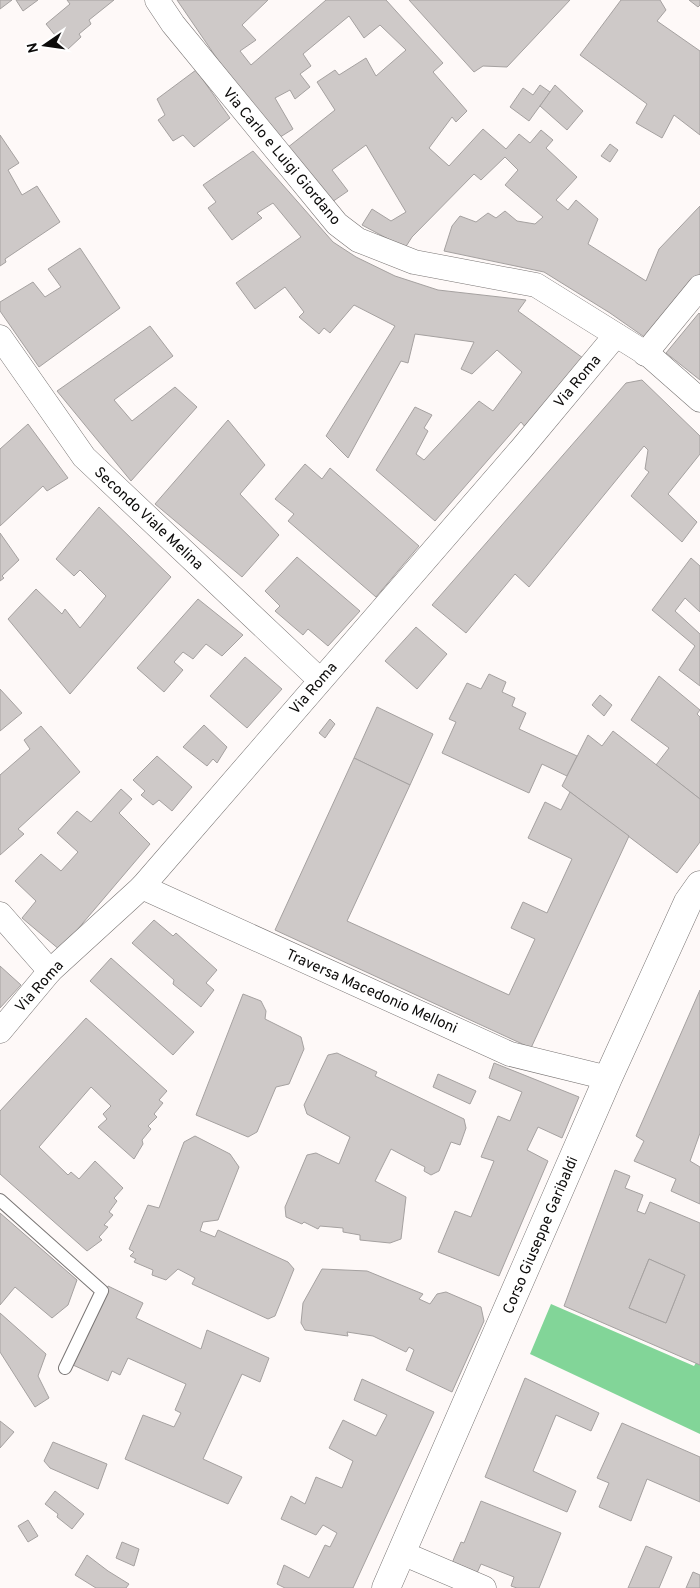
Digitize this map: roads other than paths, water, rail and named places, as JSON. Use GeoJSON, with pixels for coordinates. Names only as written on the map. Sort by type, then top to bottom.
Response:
{"type":"FeatureCollection","features":[{"type":"Feature","properties":{"kind":"main road","name":"Corso Giuseppe Garibaldi"},"geometry":{"type":"LineString","coordinates":[[386,1588],[608,1078],[688,902],[700,885]]}},
{"type":"Feature","properties":{"kind":"street","name":"Via Carlo e Luigi Giordano"},"geometry":{"type":"LineString","coordinates":[[157,0],[173,24],[283,160],[337,224],[358,240],[414,262],[536,285],[645,354],[700,400]]}},
{"type":"Feature","properties":{"kind":"street"},"geometry":{"type":"LineString","coordinates":[[645,354],[700,287]]}},
{"type":"Feature","properties":{"kind":"street","name":"Via Roma"},"geometry":{"type":"LineString","coordinates":[[0,1031],[50,971],[142,887],[522,448],[616,334]]}},
{"type":"Feature","properties":{"kind":"street","name":"Secondo Viale Melina"},"geometry":{"type":"LineString","coordinates":[[0,337],[84,457],[320,680]]}},
{"type":"Feature","properties":{"kind":"street","name":"Traversa Macedonio Melloni"},"geometry":{"type":"LineString","coordinates":[[142,887],[510,1054],[608,1078]]}},
{"type":"Feature","properties":{"kind":"street"},"geometry":{"type":"LineString","coordinates":[[0,914],[50,971]]}},
{"type":"Feature","properties":{"kind":"street"},"geometry":{"type":"LineString","coordinates":[[402,1553],[484,1588]]}},
{"type":"Feature","properties":{"kind":"lane"},"geometry":{"type":"LineString","coordinates":[[0,1200],[102,1291],[65,1368]]}}]}
